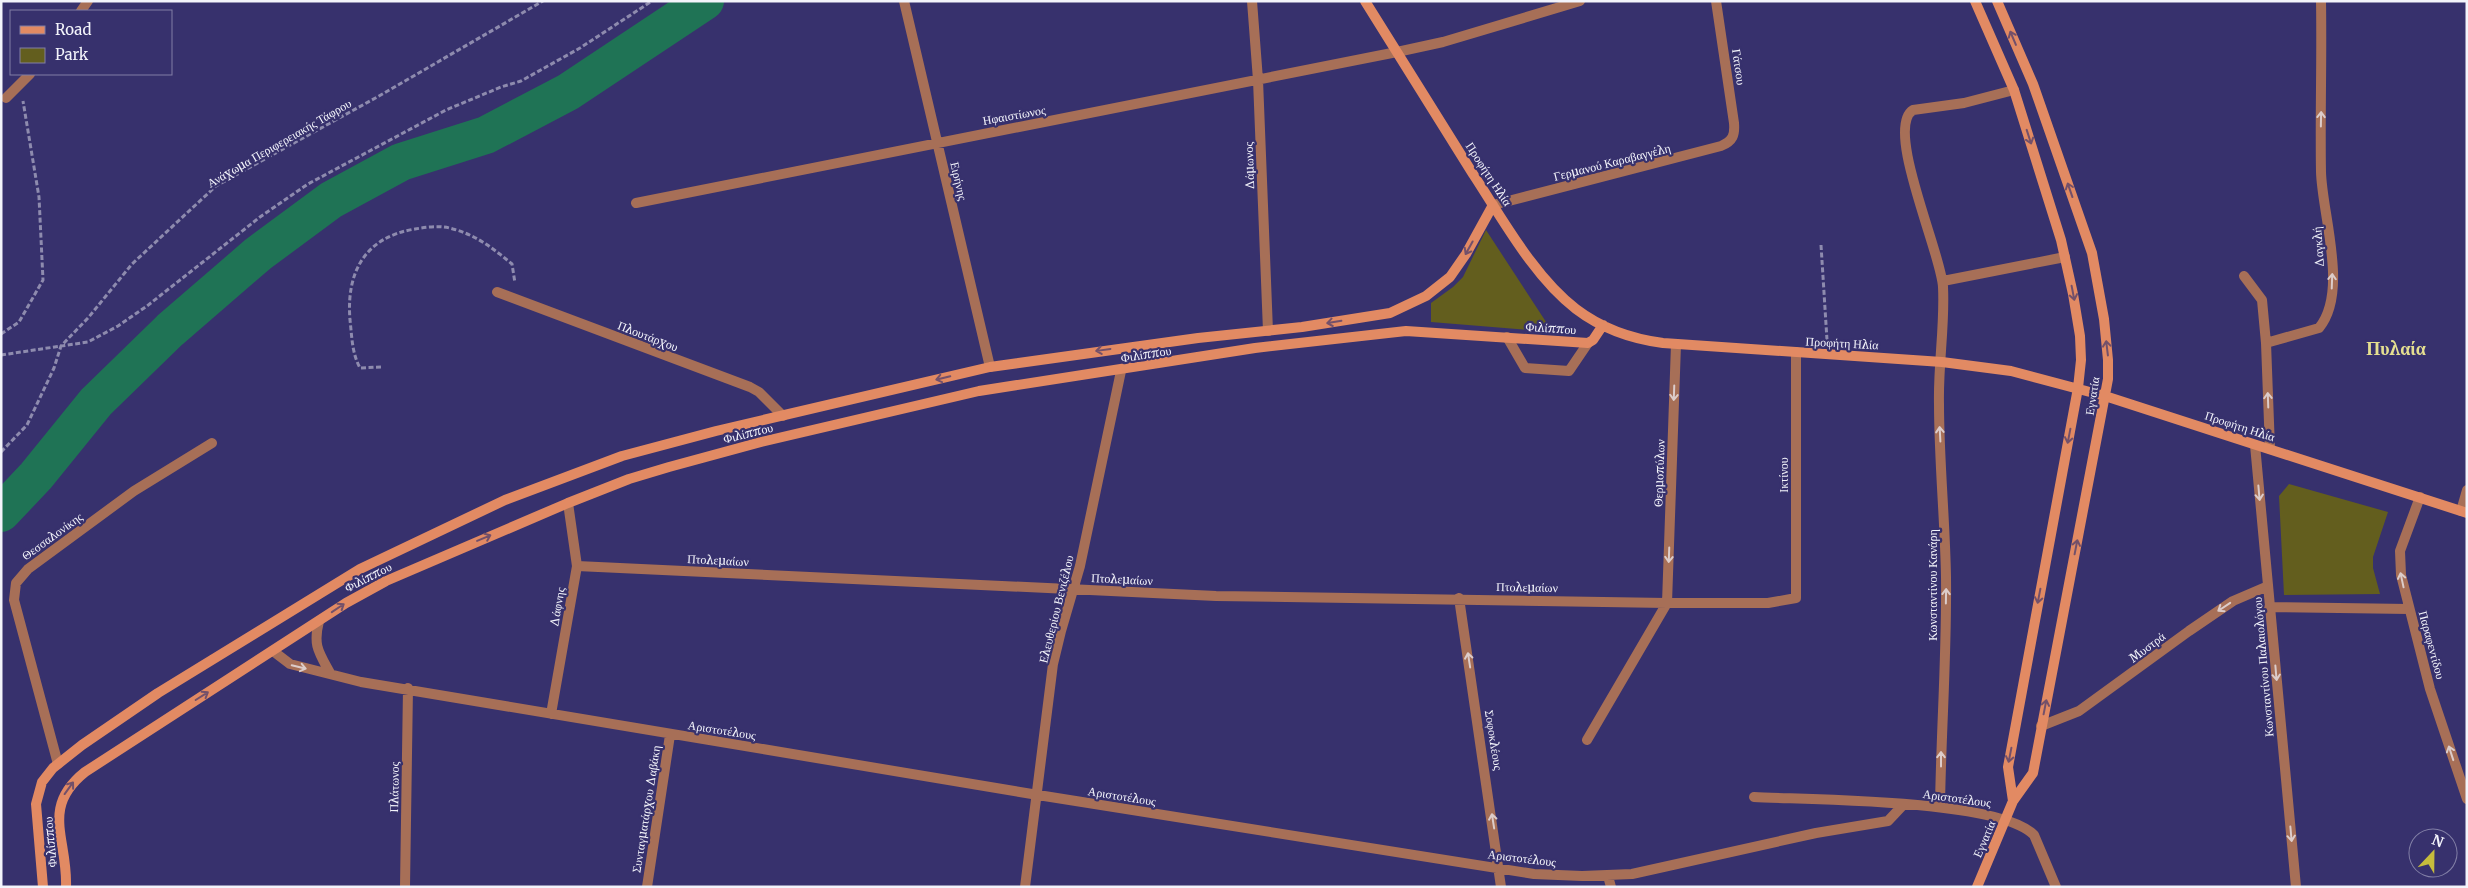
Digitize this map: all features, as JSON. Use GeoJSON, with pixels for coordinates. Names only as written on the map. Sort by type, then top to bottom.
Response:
{"type":"FeatureCollection","features":[{"type":"Feature","properties":{"kind":"street","name":"Ειρήνης"},"geometry":{"type":"LineString","coordinates":[[904,1],[990,367]]}},
{"type":"Feature","properties":{"kind":"street","name":"Δάμωνος"},"geometry":{"type":"LineString","coordinates":[[1252,1],[1258,80],[1268,331]]}},
{"type":"Feature","properties":{"kind":"street","name":"Προφήτη Ηλία"},"geometry":{"type":"LineString","coordinates":[[1364,1],[1493,205],[1537,268],[1557,292],[1576,309],[1602,325],[1641,339],[1676,344],[1942,362],[2011,371],[2105,396],[2464,512]]}},
{"type":"Feature","properties":{"kind":"street","name":"Ηφαιστίωνος"},"geometry":{"type":"LineString","coordinates":[[636,203],[1397,52],[1443,42],[1580,1]]}},
{"type":"Feature","properties":{"kind":"street","name":"Γάτσου"},"geometry":{"type":"LineString","coordinates":[[1716,1],[1734,123],[1733,137]]}},
{"type":"Feature","properties":{"kind":"street","name":"Εγνατία"},"geometry":{"type":"LineString","coordinates":[[1975,1],[2014,90],[2065,257],[2080,339],[2081,364],[2078,388],[2008,767],[2014,801]]}},
{"type":"Feature","properties":{"kind":"street","name":"Εγνατία"},"geometry":{"type":"LineString","coordinates":[[1977,887],[2014,801],[2032,773],[2105,396],[2108,360],[2092,254],[2033,84],[1997,1]]}},
{"type":"Feature","properties":{"kind":"street","name":"Δαγκλή"},"geometry":{"type":"LineString","coordinates":[[2266,343],[2319,328],[2330,307],[2332,253],[2321,170],[2321,1]]}},
{"type":"Feature","properties":{"kind":"street"},"geometry":{"type":"LineString","coordinates":[[6,98],[29,75]]}},
{"type":"Feature","properties":{"kind":"street","name":"Κωνσταντίνου Κανάρη"},"geometry":{"type":"LineString","coordinates":[[1940,807],[1946,579],[1939,403],[1942,362],[1943,281],[1905,145],[1904,130],[1910,111],[1964,104],[2014,90]]}},
{"type":"Feature","properties":{"kind":"street","name":"Γερμανού Καραβαγγέλη"},"geometry":{"type":"LineString","coordinates":[[1493,205],[1721,146],[1728,143],[1733,137]]}},
{"type":"Feature","properties":{"kind":"street","name":"Φιλίππου"},"geometry":{"type":"LineString","coordinates":[[43,887],[36,822],[37,797],[42,782],[58,764],[82,745],[158,693],[360,569],[505,500],[622,456],[990,367],[1198,338],[1268,331],[1390,313],[1426,296],[1438,288],[1458,266],[1493,205]]}},
{"type":"Feature","properties":{"kind":"street"},"geometry":{"type":"LineString","coordinates":[[1943,281],[2065,257]]}},
{"type":"Feature","properties":{"kind":"street"},"geometry":{"type":"LineString","coordinates":[[2244,276],[2262,300],[2266,343],[2270,449]]}},
{"type":"Feature","properties":{"kind":"street","name":"Πλουτάρχου"},"geometry":{"type":"LineString","coordinates":[[497,292],[750,387],[759,392],[783,416]]}},
{"type":"Feature","properties":{"kind":"street","name":"Φιλίππου"},"geometry":{"type":"LineString","coordinates":[[66,887],[59,813],[64,794],[74,780],[98,762],[346,603],[386,581],[629,479],[761,442],[979,391],[1255,348],[1406,331],[1588,343],[1593,340],[1602,325]]}},
{"type":"Feature","properties":{"kind":"street"},"geometry":{"type":"LineString","coordinates":[[1507,337],[1525,368],[1569,371],[1588,343]]}},
{"type":"Feature","properties":{"kind":"street","name":"Θερμοπύλων"},"geometry":{"type":"LineString","coordinates":[[1667,603],[1676,344]]}},
{"type":"Feature","properties":{"kind":"street","name":"Ικτίνου"},"geometry":{"type":"LineString","coordinates":[[1796,352],[1796,598]]}},
{"type":"Feature","properties":{"kind":"street","name":"Ελευθερίου Βενιζέλου"},"geometry":{"type":"LineString","coordinates":[[1026,887],[1054,664],[1080,566],[1121,370]]}},
{"type":"Feature","properties":{"kind":"street","name":"Θεσσαλονίκης"},"geometry":{"type":"LineString","coordinates":[[58,764],[14,600],[14,589],[18,580],[28,569],[134,491],[212,443]]}},
{"type":"Feature","properties":{"kind":"street","name":"Κωνσταντίνου Παλαιολόγου"},"geometry":{"type":"LineString","coordinates":[[2255,445],[2296,887]]}},
{"type":"Feature","properties":{"kind":"street"},"geometry":{"type":"LineString","coordinates":[[2464,512],[2467,490]]}},
{"type":"Feature","properties":{"kind":"street","name":"Παραφεντίδου"},"geometry":{"type":"LineString","coordinates":[[2420,497],[2399,556],[2401,575],[2430,689],[2465,788],[2467,799]]}},
{"type":"Feature","properties":{"kind":"street","name":"Δάφνης"},"geometry":{"type":"LineString","coordinates":[[550,714],[577,566],[568,503]]}},
{"type":"Feature","properties":{"kind":"street","name":"Πτολεμαίων"},"geometry":{"type":"LineString","coordinates":[[577,566],[1216,596],[1459,598],[1667,603],[1768,603],[1796,598]]}},
{"type":"Feature","properties":{"kind":"street","name":"Μυστρά"},"geometry":{"type":"LineString","coordinates":[[2041,726],[2079,711],[2233,601],[2268,586]]}},
{"type":"Feature","properties":{"kind":"street","name":"Σοφοκλέους"},"geometry":{"type":"LineString","coordinates":[[1459,598],[1500,869],[1501,887]]}},
{"type":"Feature","properties":{"kind":"street"},"geometry":{"type":"LineString","coordinates":[[1587,740],[1667,603]]}},
{"type":"Feature","properties":{"kind":"street"},"geometry":{"type":"LineString","coordinates":[[2269,607],[2409,609]]}},
{"type":"Feature","properties":{"kind":"street"},"geometry":{"type":"LineString","coordinates":[[319,620],[315,638],[316,644],[330,672]]}},
{"type":"Feature","properties":{"kind":"street","name":"Αριστοτέλους"},"geometry":{"type":"LineString","coordinates":[[273,651],[290,664],[330,672],[347,679],[1038,795],[1534,874],[1608,876],[1632,874],[1816,833],[1888,821],[1904,804]]}},
{"type":"Feature","properties":{"kind":"street","name":"Πλάτωνος"},"geometry":{"type":"LineString","coordinates":[[405,887],[408,688]]}},
{"type":"Feature","properties":{"kind":"street","name":"Συνταγματάρχου Δαβάκη"},"geometry":{"type":"LineString","coordinates":[[647,887],[670,734]]}},
{"type":"Feature","properties":{"kind":"street","name":"Αριστοτέλους"},"geometry":{"type":"LineString","coordinates":[[1754,797],[1940,807],[2006,819],[2029,830],[2034,835],[2056,887]]}},
{"type":"Feature","properties":{"kind":"street"},"geometry":{"type":"LineString","coordinates":[[1608,876],[1611,887]]}},
{"type":"Feature","properties":{"kind":"path","name":"Ανάχωμα Περιφερειακής Τάφρου"},"geometry":{"type":"LineString","coordinates":[[61,346],[88,318],[132,264],[216,186],[543,1]]}},
{"type":"Feature","properties":{"kind":"path"},"geometry":{"type":"LineString","coordinates":[[1,354],[88,342],[118,326],[147,306],[260,217],[308,184],[446,110],[501,87],[521,82],[580,48],[652,1]]}},
{"type":"Feature","properties":{"kind":"path"},"geometry":{"type":"LineString","coordinates":[[1,334],[18,322],[43,280],[39,197],[24,115],[22,83]]}},
{"type":"Feature","properties":{"kind":"path"},"geometry":{"type":"LineString","coordinates":[[381,367],[360,368],[354,355],[349,305],[357,266],[372,247],[385,238],[406,231],[430,227],[452,228],[473,236],[512,264],[515,299]]}},
{"type":"Feature","properties":{"kind":"path"},"geometry":{"type":"LineString","coordinates":[[1821,246],[1826,327]]}},
{"type":"Feature","properties":{"kind":"path"},"geometry":{"type":"LineString","coordinates":[[1,452],[27,425],[54,368],[61,346]]}},
{"type":"Feature","properties":{"kind":"green space"},"geometry":{"type":"Polygon","coordinates":[[[1486,230],[1550,328],[1543,331],[1431,322],[1431,303],[1463,277],[1486,230]]]}},
{"type":"Feature","properties":{"kind":"green space"},"geometry":{"type":"Polygon","coordinates":[[[2289,484],[2388,512],[2373,557],[2373,568],[2380,594],[2284,595],[2279,496],[2289,484]]]}},
{"type":"Feature","properties":{"kind":"waterway"},"geometry":{"type":"LineString","coordinates":[[1,513],[36,476],[96,402],[170,330],[258,254],[331,200],[401,162],[486,135],[568,92],[705,1]]}},
{"type":"Feature","properties":{"kind":"district","name":"Πυλαία"},"geometry":{"type":"Point","coordinates":[2396,348]}}]}
